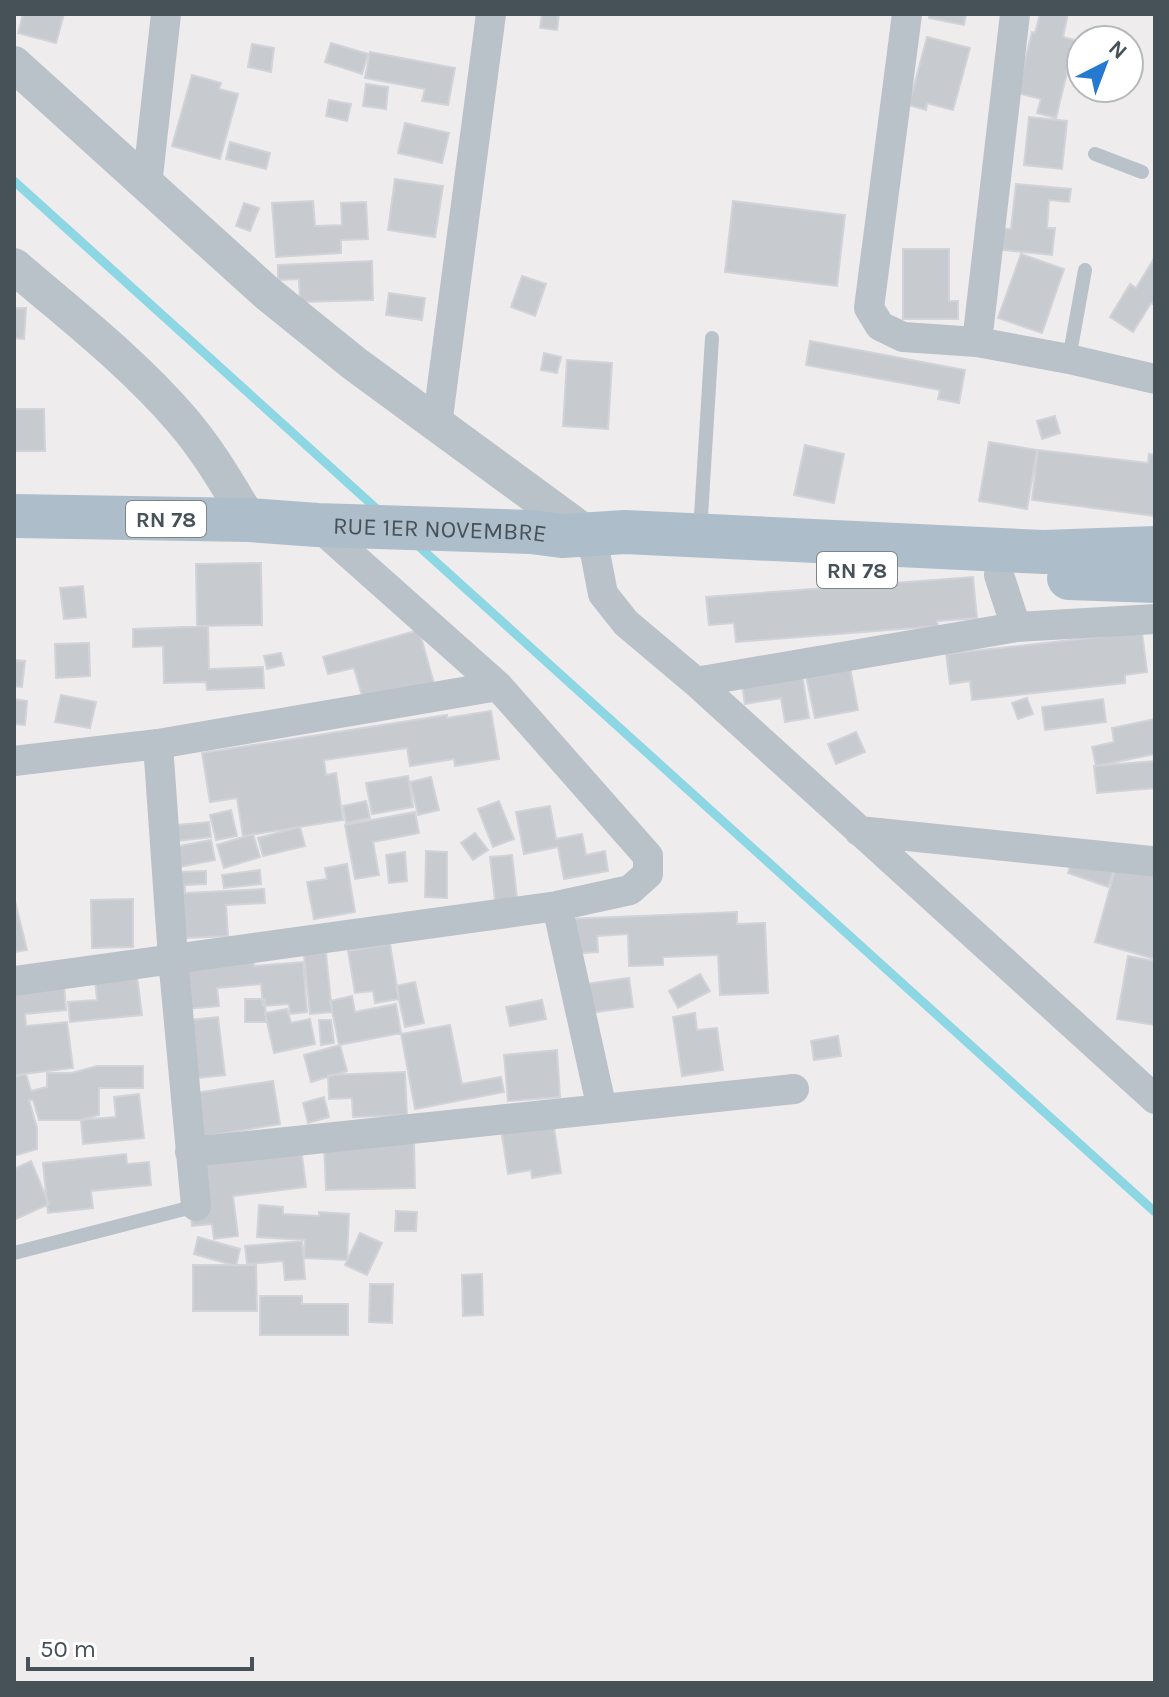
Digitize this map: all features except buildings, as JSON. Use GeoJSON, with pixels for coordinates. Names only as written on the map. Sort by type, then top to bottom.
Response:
{"type":"FeatureCollection","features":[{"type":"Feature","properties":{"kind":"main road","name":"RN 78"},"geometry":{"type":"LineString","coordinates":[[14,516],[249,520],[317,525]]}},
{"type":"Feature","properties":{"kind":"main road","name":"RUE 1ER NOVEMBRE"},"geometry":{"type":"LineString","coordinates":[[317,525],[569,537]]}},
{"type":"Feature","properties":{"kind":"main road","name":"RN 78"},"geometry":{"type":"LineString","coordinates":[[569,537],[625,532],[1044,552],[1155,548]]}},
{"type":"Feature","properties":{"kind":"main road","name":"RN 78"},"geometry":{"type":"LineString","coordinates":[[569,537],[624,557],[845,570],[1155,581]]}},
{"type":"Feature","properties":{"kind":"street"},"geometry":{"type":"LineString","coordinates":[[147,185],[166,14]]}},
{"type":"Feature","properties":{"kind":"street"},"geometry":{"type":"LineString","coordinates":[[437,425],[491,14]]}},
{"type":"Feature","properties":{"kind":"street"},"geometry":{"type":"LineString","coordinates":[[907,14],[869,308],[880,326],[903,337],[977,342],[1155,379]]}},
{"type":"Feature","properties":{"kind":"street"},"geometry":{"type":"LineString","coordinates":[[977,342],[1015,14]]}},
{"type":"Feature","properties":{"kind":"street"},"geometry":{"type":"LineString","coordinates":[[14,64],[267,293],[437,425],[569,537],[603,594],[626,623],[696,682],[1155,1099]]}},
{"type":"Feature","properties":{"kind":"street"},"geometry":{"type":"LineString","coordinates":[[14,266],[110,349],[181,419],[214,463],[249,520]]}},
{"type":"Feature","properties":{"kind":"street"},"geometry":{"type":"LineString","coordinates":[[14,981],[557,906],[630,890],[648,874],[648,856],[498,686],[317,525]]}},
{"type":"Feature","properties":{"kind":"street"},"geometry":{"type":"LineString","coordinates":[[999,575],[1016,627]]}},
{"type":"Feature","properties":{"kind":"street"},"geometry":{"type":"LineString","coordinates":[[696,682],[1016,627],[1155,619]]}},
{"type":"Feature","properties":{"kind":"street"},"geometry":{"type":"LineString","coordinates":[[14,761],[158,744],[498,686]]}},
{"type":"Feature","properties":{"kind":"street"},"geometry":{"type":"LineString","coordinates":[[158,744],[173,958],[196,1206]]}},
{"type":"Feature","properties":{"kind":"street"},"geometry":{"type":"LineString","coordinates":[[859,831],[1154,858]]}},
{"type":"Feature","properties":{"kind":"street"},"geometry":{"type":"LineString","coordinates":[[557,906],[602,1109]]}},
{"type":"Feature","properties":{"kind":"street"},"geometry":{"type":"LineString","coordinates":[[190,1152],[794,1089]]}},
{"type":"Feature","properties":{"kind":"lane"},"geometry":{"type":"LineString","coordinates":[[1095,154],[1142,172]]}},
{"type":"Feature","properties":{"kind":"lane"},"geometry":{"type":"LineString","coordinates":[[1069,359],[1085,270]]}},
{"type":"Feature","properties":{"kind":"lane"},"geometry":{"type":"LineString","coordinates":[[700,536],[712,338]]}},
{"type":"Feature","properties":{"kind":"lane"},"geometry":{"type":"LineString","coordinates":[[14,1253],[196,1206]]}},
{"type":"Feature","properties":{"kind":"waterway"},"geometry":{"type":"LineString","coordinates":[[14,181],[379,511]]}},
{"type":"Feature","properties":{"kind":"waterway"},"geometry":{"type":"LineString","coordinates":[[414,542],[1155,1212]]}}]}
